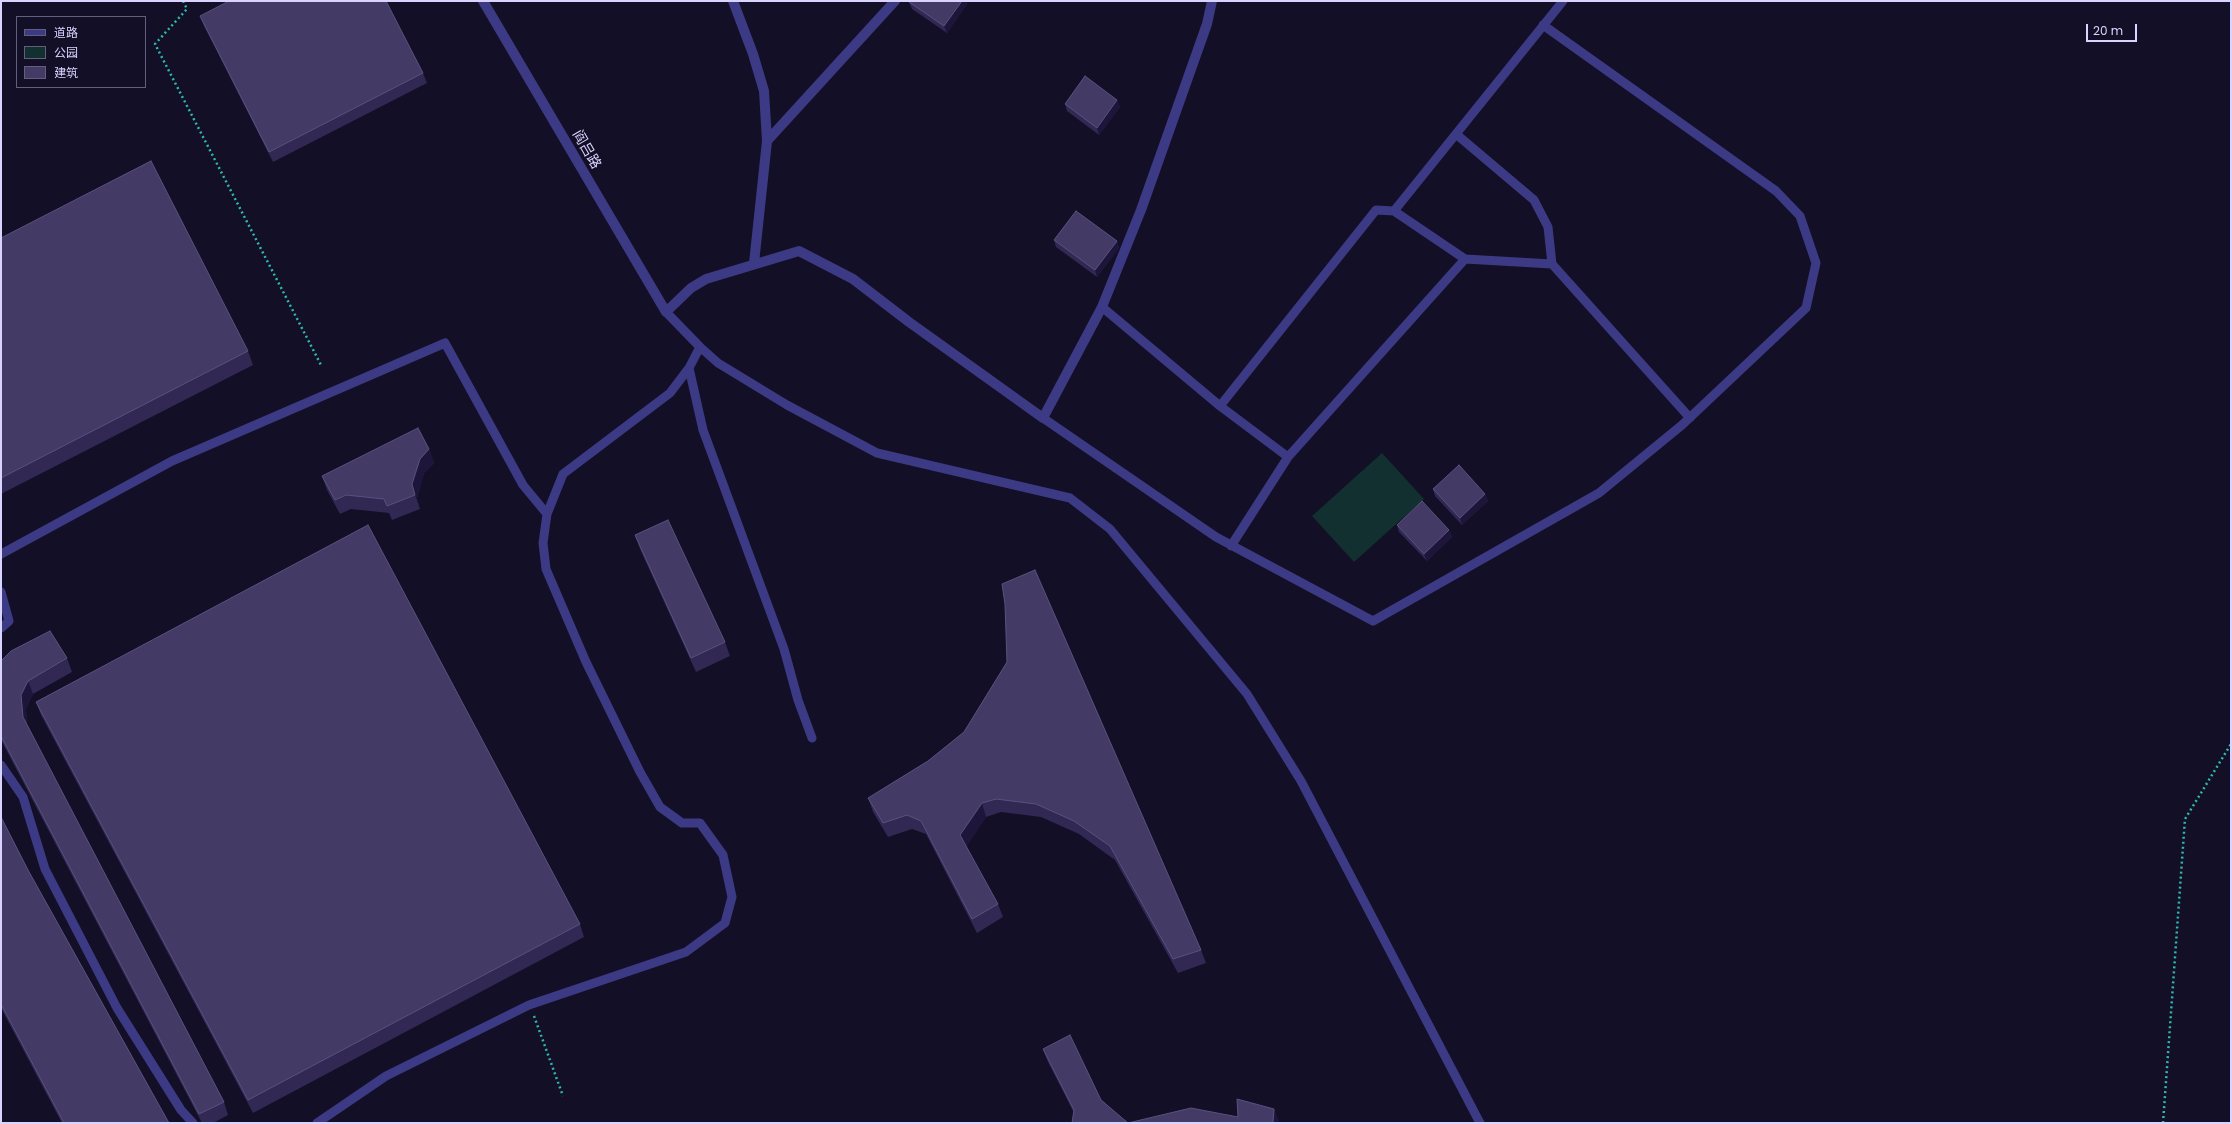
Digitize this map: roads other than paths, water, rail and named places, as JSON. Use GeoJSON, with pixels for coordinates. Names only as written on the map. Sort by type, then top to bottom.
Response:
{"type":"FeatureCollection","features":[{"type":"Feature","properties":{"kind":"street","name":"阎吕路"},"geometry":{"type":"LineString","coordinates":[[483,1],[666,312]]}},
{"type":"Feature","properties":{"kind":"street"},"geometry":{"type":"LineString","coordinates":[[733,1],[753,54],[764,91],[768,141],[754,263]]}},
{"type":"Feature","properties":{"kind":"street"},"geometry":{"type":"LineString","coordinates":[[768,141],[894,1]]}},
{"type":"Feature","properties":{"kind":"street"},"geometry":{"type":"LineString","coordinates":[[666,312],[691,288],[706,279],[754,263],[799,252],[853,278],[909,322],[1043,418],[1102,307],[1141,210],[1207,24],[1212,1]]}},
{"type":"Feature","properties":{"kind":"lane"},"geometry":{"type":"LineString","coordinates":[[1394,211],[1563,1]]}},
{"type":"Feature","properties":{"kind":"lane"},"geometry":{"type":"LineString","coordinates":[[1043,418],[1216,538],[1373,621],[1599,493],[1690,418],[1806,308],[1816,263],[1800,216],[1776,191],[1543,25]]}},
{"type":"Feature","properties":{"kind":"lane"},"geometry":{"type":"LineString","coordinates":[[1456,134],[1534,200],[1548,227],[1552,264],[1690,418]]}},
{"type":"Feature","properties":{"kind":"lane"},"geometry":{"type":"LineString","coordinates":[[1220,406],[1376,210],[1394,211],[1465,259],[1552,264]]}},
{"type":"Feature","properties":{"kind":"lane"},"geometry":{"type":"LineString","coordinates":[[1231,546],[1288,457],[1465,259]]}},
{"type":"Feature","properties":{"kind":"lane"},"geometry":{"type":"LineString","coordinates":[[1102,307],[1220,406],[1288,457]]}},
{"type":"Feature","properties":{"kind":"lane"},"geometry":{"type":"LineString","coordinates":[[666,312],[700,348],[718,363],[787,405],[877,453],[1070,498],[1110,529],[1247,694],[1302,781],[1480,1123]]}},
{"type":"Feature","properties":{"kind":"lane"},"geometry":{"type":"LineString","coordinates":[[1,554],[172,461],[445,343],[523,485],[547,514]]}},
{"type":"Feature","properties":{"kind":"lane"},"geometry":{"type":"LineString","coordinates":[[317,1123],[386,1076],[529,1005],[686,952],[725,923],[732,897],[723,855],[700,824],[682,823],[660,807],[640,772],[589,669],[546,569],[543,543],[547,514],[563,474],[670,393],[689,368],[700,348]]}},
{"type":"Feature","properties":{"kind":"lane"},"geometry":{"type":"LineString","coordinates":[[689,368],[703,430],[784,649],[798,700],[812,738]]}},
{"type":"Feature","properties":{"kind":"lane"},"geometry":{"type":"LineString","coordinates":[[1,592],[9,621],[1,628]]}},
{"type":"Feature","properties":{"kind":"lane"},"geometry":{"type":"LineString","coordinates":[[1,765],[23,796],[45,869],[116,1008],[181,1110],[193,1123]]}}]}
